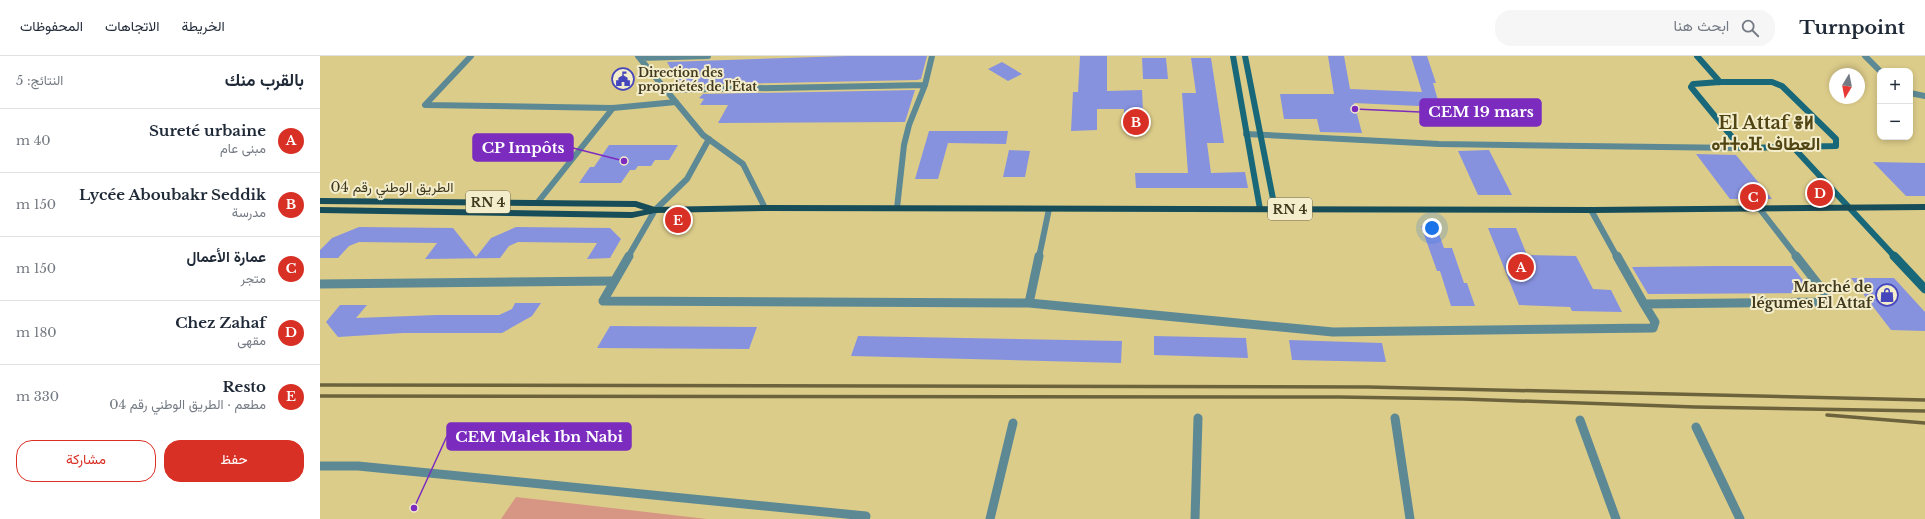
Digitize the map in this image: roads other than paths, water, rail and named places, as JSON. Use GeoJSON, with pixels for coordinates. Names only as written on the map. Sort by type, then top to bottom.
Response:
{"type":"FeatureCollection","features":[{"type":"Feature","properties":{"kind":"main road","name":"الطريق الوطني رقم 04"},"geometry":{"type":"LineString","coordinates":[[320,201],[636,204],[655,210]]}},
{"type":"Feature","properties":{"kind":"main road","name":"RN 4"},"geometry":{"type":"LineString","coordinates":[[655,210],[765,208],[1591,210],[1848,206],[1925,207]]}},
{"type":"Feature","properties":{"kind":"main road","name":"الطريق الوطني رقم 04"},"geometry":{"type":"LineString","coordinates":[[320,210],[632,215],[655,210]]}},
{"type":"Feature","properties":{"kind":"street"},"geometry":{"type":"LineString","coordinates":[[471,56],[426,105],[613,108],[676,102]]}},
{"type":"Feature","properties":{"kind":"street"},"geometry":{"type":"LineString","coordinates":[[639,57],[708,56]]}},
{"type":"Feature","properties":{"kind":"street"},"geometry":{"type":"LineString","coordinates":[[897,208],[904,145],[909,125],[925,85],[932,56]]}},
{"type":"Feature","properties":{"kind":"street"},"geometry":{"type":"LineString","coordinates":[[1233,56],[1260,209]]}},
{"type":"Feature","properties":{"kind":"street"},"geometry":{"type":"LineString","coordinates":[[1245,56],[1275,209]]}},
{"type":"Feature","properties":{"kind":"street"},"geometry":{"type":"LineString","coordinates":[[1697,56],[1720,82]]}},
{"type":"Feature","properties":{"kind":"street"},"geometry":{"type":"LineString","coordinates":[[1865,56],[1877,68]]}},
{"type":"Feature","properties":{"kind":"street"},"geometry":{"type":"LineString","coordinates":[[639,57],[703,135],[743,164],[765,208]]}},
{"type":"Feature","properties":{"kind":"street"},"geometry":{"type":"LineString","coordinates":[[1246,134],[1439,144],[1741,148],[1836,146],[1836,139],[1782,86],[1772,82],[1720,82],[1693,84],[1691,87],[1741,148]]}},
{"type":"Feature","properties":{"kind":"street"},"geometry":{"type":"LineString","coordinates":[[666,90],[925,85]]}},
{"type":"Feature","properties":{"kind":"street"},"geometry":{"type":"LineString","coordinates":[[1913,94],[1925,96]]}},
{"type":"Feature","properties":{"kind":"street"},"geometry":{"type":"LineString","coordinates":[[538,202],[613,108]]}},
{"type":"Feature","properties":{"kind":"street"},"geometry":{"type":"LineString","coordinates":[[709,139],[687,179],[655,210],[603,301],[1029,303],[1333,332],[1653,328],[1655,322],[1591,210]]}},
{"type":"Feature","properties":{"kind":"street"},"geometry":{"type":"LineString","coordinates":[[1793,147],[1925,290]]}},
{"type":"Feature","properties":{"kind":"street"},"geometry":{"type":"LineString","coordinates":[[1029,303],[1049,208]]}},
{"type":"Feature","properties":{"kind":"street"},"geometry":{"type":"LineString","coordinates":[[1644,304],[1827,302],[1828,297],[1759,208]]}},
{"type":"Feature","properties":{"kind":"street"},"geometry":{"type":"LineString","coordinates":[[320,284],[614,281]]}},
{"type":"Feature","properties":{"kind":"street"},"geometry":{"type":"LineString","coordinates":[[1195,519],[1198,418]]}},
{"type":"Feature","properties":{"kind":"street"},"geometry":{"type":"LineString","coordinates":[[1395,418],[1410,519]]}},
{"type":"Feature","properties":{"kind":"street"},"geometry":{"type":"LineString","coordinates":[[1580,420],[1616,519]]}},
{"type":"Feature","properties":{"kind":"street"},"geometry":{"type":"LineString","coordinates":[[990,519],[1014,423]]}},
{"type":"Feature","properties":{"kind":"street"},"geometry":{"type":"LineString","coordinates":[[1696,427],[1740,519]]}},
{"type":"Feature","properties":{"kind":"street"},"geometry":{"type":"LineString","coordinates":[[320,466],[358,466],[520,481],[866,516],[865,519]]}},
{"type":"Feature","properties":{"kind":"railway"},"geometry":{"type":"LineString","coordinates":[[320,385],[1369,387],[1925,400]]}},
{"type":"Feature","properties":{"kind":"railway"},"geometry":{"type":"LineString","coordinates":[[320,396],[1339,397],[1463,399],[1695,407],[1925,411]]}},
{"type":"Feature","properties":{"kind":"railway"},"geometry":{"type":"LineString","coordinates":[[1827,415],[1925,423]]}},
{"type":"Feature","properties":{"kind":"place","name":"Direction des propriétés de l'État"},"geometry":{"type":"Point","coordinates":[623,79]}},
{"type":"Feature","properties":{"kind":"place","name":"CEM 19 mars"},"geometry":{"type":"Point","coordinates":[1355,109]}},
{"type":"Feature","properties":{"kind":"place","name":"Lycée Aboubakr Seddik"},"geometry":{"type":"Point","coordinates":[1136,122]}},
{"type":"Feature","properties":{"kind":"place","name":"CP Impôts"},"geometry":{"type":"Point","coordinates":[624,161]}},
{"type":"Feature","properties":{"kind":"place","name":"Chez Zahaf"},"geometry":{"type":"Point","coordinates":[1820,193]}},
{"type":"Feature","properties":{"kind":"place","name":"عمارة الأعمال"},"geometry":{"type":"Point","coordinates":[1753,197]}},
{"type":"Feature","properties":{"kind":"place","name":"Resto"},"geometry":{"type":"Point","coordinates":[678,220]}},
{"type":"Feature","properties":{"kind":"place","name":"Sureté urbaine"},"geometry":{"type":"Point","coordinates":[1521,267]}},
{"type":"Feature","properties":{"kind":"place","name":"Marché de légumes El Attaf"},"geometry":{"type":"Point","coordinates":[1887,295]}},
{"type":"Feature","properties":{"kind":"place","name":"CEM Malek Ibn Nabi"},"geometry":{"type":"Point","coordinates":[414,508]}},
{"type":"Feature","properties":{"kind":"district","name":"El Attaf ⴻⵍ ⴰⵜⵜⴰⴼ العطاف"},"geometry":{"type":"Point","coordinates":[1766,133]}}]}
